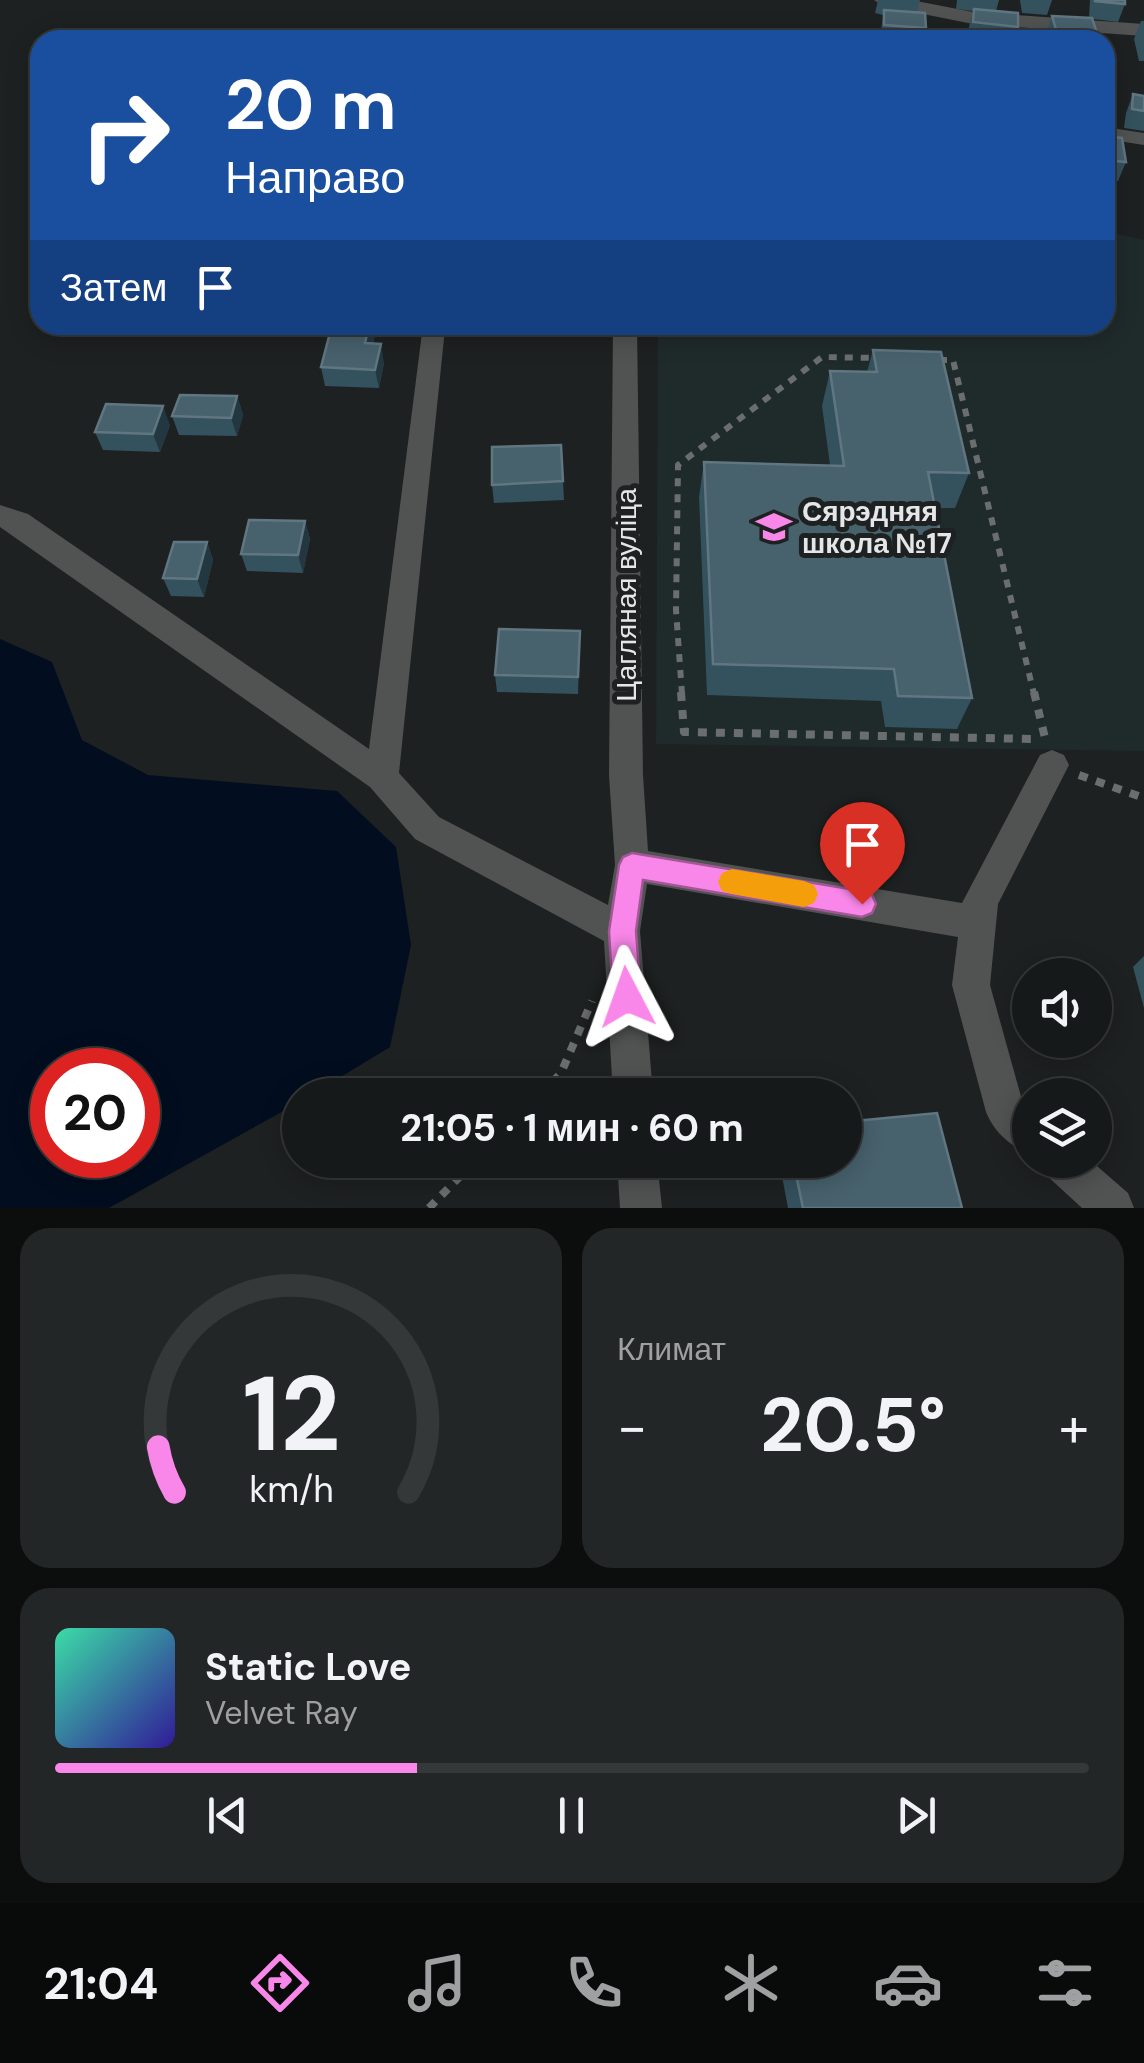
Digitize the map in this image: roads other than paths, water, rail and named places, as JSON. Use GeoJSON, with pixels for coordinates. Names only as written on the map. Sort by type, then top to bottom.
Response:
{"type":"FeatureCollection","features":[{"type":"Feature","properties":{"kind":"street"},"geometry":{"type":"LineString","coordinates":[[883,0],[972,18],[1144,30]]}},
{"type":"Feature","properties":{"kind":"street"},"geometry":{"type":"LineString","coordinates":[[1115,135],[1144,139]]}},
{"type":"Feature","properties":{"kind":"street"},"geometry":{"type":"LineString","coordinates":[[382,776],[432,335]]}},
{"type":"Feature","properties":{"kind":"street","name":"Цагляная вуліца"},"geometry":{"type":"LineString","coordinates":[[625,335],[626,775],[632,865],[622,931],[632,1078]]}},
{"type":"Feature","properties":{"kind":"street"},"geometry":{"type":"LineString","coordinates":[[0,516],[18,522],[382,776],[427,828],[622,931]]}},
{"type":"Feature","properties":{"kind":"street"},"geometry":{"type":"LineString","coordinates":[[1012,1118],[1006,1112],[971,985],[980,902],[1048,752]]}},
{"type":"Feature","properties":{"kind":"street"},"geometry":{"type":"LineString","coordinates":[[632,865],[978,923]]}},
{"type":"Feature","properties":{"kind":"street"},"geometry":{"type":"LineString","coordinates":[[639,1178],[641,1208]]}},
{"type":"Feature","properties":{"kind":"street"},"geometry":{"type":"LineString","coordinates":[[1079,1178],[1113,1208]]}},
{"type":"Feature","properties":{"kind":"water"},"geometry":{"type":"Polygon","coordinates":[[[0,639],[52,662],[82,740],[148,775],[337,791],[396,847],[411,945],[390,1047],[339,1078],[282,1078],[282,1112],[109,1208],[0,1208],[0,639]]]}},
{"type":"Feature","properties":{"kind":"place","name":"Сярэдняя школа №17"},"geometry":{"type":"Point","coordinates":[774,527]}}]}
